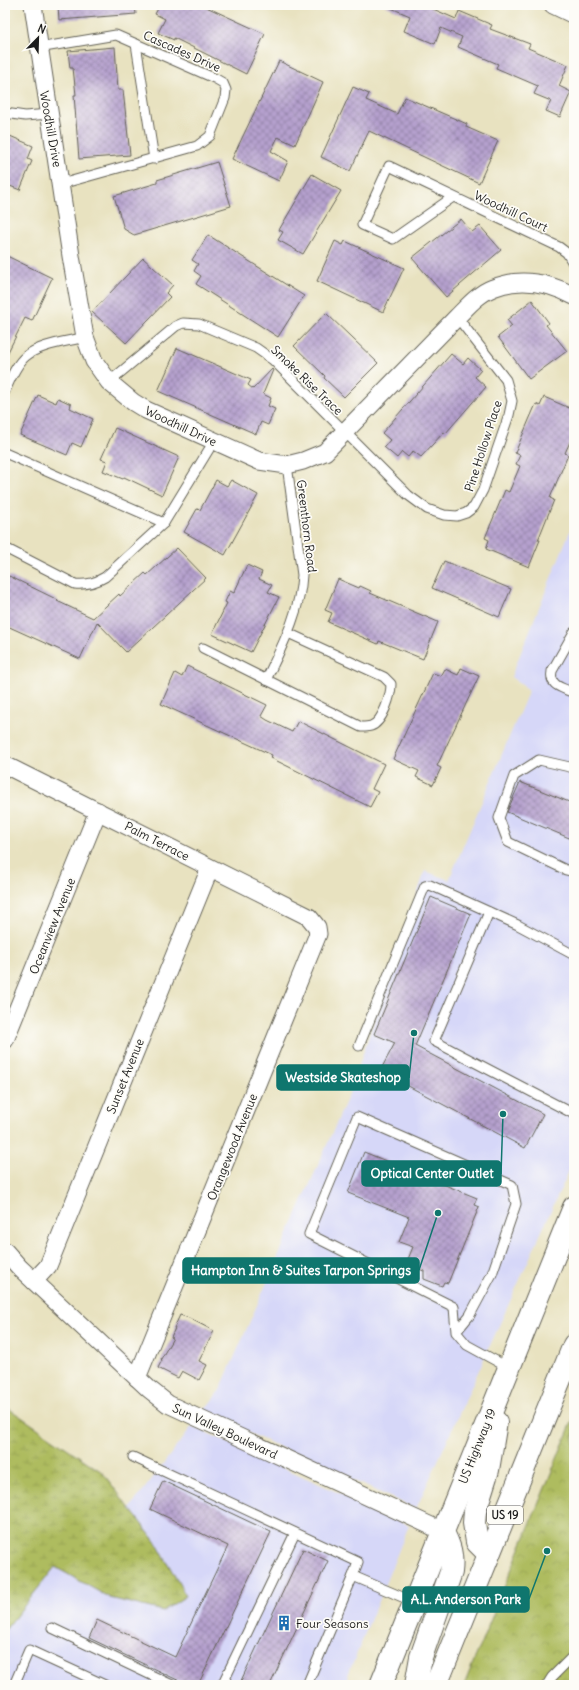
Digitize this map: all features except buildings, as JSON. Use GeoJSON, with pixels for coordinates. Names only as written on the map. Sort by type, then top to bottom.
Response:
{"type":"FeatureCollection","features":[{"type":"Feature","properties":{"kind":"highway","name":"US Highway 19"},"geometry":{"type":"LineString","coordinates":[[381,1685],[574,1207]]}},
{"type":"Feature","properties":{"kind":"highway","name":"US 19"},"geometry":{"type":"LineString","coordinates":[[436,1685],[574,1345]]}},
{"type":"Feature","properties":{"kind":"highway"},"geometry":{"type":"LineString","coordinates":[[489,1554],[477,1542],[474,1523],[475,1511],[488,1470],[506,1375]]}},
{"type":"Feature","properties":{"kind":"highway"},"geometry":{"type":"LineString","coordinates":[[416,1685],[421,1657],[451,1572],[452,1558],[449,1543],[442,1531]]}},
{"type":"Feature","properties":{"kind":"street","name":"Woodhill Drive"},"geometry":{"type":"LineString","coordinates":[[33,5],[38,48],[85,337],[94,361],[109,382],[133,402],[146,410],[259,461],[286,465],[317,456],[325,452],[476,298],[492,288],[511,283],[524,282],[548,285],[574,294]]}},
{"type":"Feature","properties":{"kind":"street"},"geometry":{"type":"LineString","coordinates":[[553,5],[574,15]]}},
{"type":"Feature","properties":{"kind":"street","name":"Palm Terrace"},"geometry":{"type":"LineString","coordinates":[[5,765],[309,917]]}},
{"type":"Feature","properties":{"kind":"street","name":"Oceanview Avenue"},"geometry":{"type":"LineString","coordinates":[[5,1040],[98,811]]}},
{"type":"Feature","properties":{"kind":"street","name":"Sunset Avenue"},"geometry":{"type":"LineString","coordinates":[[34,1281],[48,1266],[210,868]]}},
{"type":"Feature","properties":{"kind":"street","name":"Orangewood Avenue"},"geometry":{"type":"LineString","coordinates":[[137,1378],[318,934],[317,927],[309,917]]}},
{"type":"Feature","properties":{"kind":"street","name":"Sun Valley Boulevard"},"geometry":{"type":"LineString","coordinates":[[5,1252],[137,1378],[157,1396],[176,1409],[442,1531]]}},
{"type":"Feature","properties":{"kind":"lane","name":"Cascades Drive"},"geometry":{"type":"LineString","coordinates":[[38,48],[116,36],[216,79],[223,83],[226,90],[226,98],[210,136],[204,142],[188,150],[61,184]]}},
{"type":"Feature","properties":{"kind":"lane"},"geometry":{"type":"LineString","coordinates":[[136,44],[154,159]]}},
{"type":"Feature","properties":{"kind":"lane"},"geometry":{"type":"LineString","coordinates":[[5,113],[25,116],[49,114]]}},
{"type":"Feature","properties":{"kind":"lane","name":"Woodhill Court"},"geometry":{"type":"LineString","coordinates":[[452,197],[393,239],[362,225],[389,166],[559,247],[567,253],[574,265]]}},
{"type":"Feature","properties":{"kind":"lane","name":"Pine Hollow Place"},"geometry":{"type":"LineString","coordinates":[[344,433],[408,495],[427,509],[444,515],[457,516],[466,513],[474,507],[483,490],[509,415],[512,401],[510,391],[502,375],[457,317]]}},
{"type":"Feature","properties":{"kind":"lane","name":"Smoke Rise Trace"},"geometry":{"type":"LineString","coordinates":[[109,382],[176,326],[183,323],[195,323],[256,348],[265,354],[273,360],[344,433]]}},
{"type":"Feature","properties":{"kind":"lane"},"geometry":{"type":"LineString","coordinates":[[5,391],[13,375],[25,357],[39,349],[85,337]]}},
{"type":"Feature","properties":{"kind":"lane"},"geometry":{"type":"LineString","coordinates":[[5,548],[75,584],[86,585],[97,582],[105,577],[164,523],[214,441]]}},
{"type":"Feature","properties":{"kind":"lane"},"geometry":{"type":"LineString","coordinates":[[5,452],[164,523]]}},
{"type":"Feature","properties":{"kind":"lane","name":"Greenthorn Road"},"geometry":{"type":"LineString","coordinates":[[266,680],[288,633],[300,597],[302,575],[286,465]]}},
{"type":"Feature","properties":{"kind":"lane"},"geometry":{"type":"LineString","coordinates":[[574,632],[552,671],[551,678],[553,684],[574,693]]}},
{"type":"Feature","properties":{"kind":"lane"},"geometry":{"type":"LineString","coordinates":[[203,648],[361,726],[370,727],[379,720],[391,695],[391,684],[384,677],[288,633]]}},
{"type":"Feature","properties":{"kind":"lane"},"geometry":{"type":"LineString","coordinates":[[574,768],[539,760],[514,776],[499,818],[508,842],[566,870],[574,872]]}},
{"type":"Feature","properties":{"kind":"lane"},"geometry":{"type":"LineString","coordinates":[[359,1046],[425,886],[430,885],[489,912],[574,955]]}},
{"type":"Feature","properties":{"kind":"lane"},"geometry":{"type":"LineString","coordinates":[[489,912],[434,1042],[574,1114]]}},
{"type":"Feature","properties":{"kind":"lane"},"geometry":{"type":"LineString","coordinates":[[456,1332],[470,1314],[492,1274],[516,1204],[512,1185],[357,1117],[309,1234],[454,1307],[456,1332],[467,1345],[506,1375]]}},
{"type":"Feature","properties":{"kind":"lane"},"geometry":{"type":"LineString","coordinates":[[133,1457],[358,1562],[307,1685]]}},
{"type":"Feature","properties":{"kind":"lane"},"geometry":{"type":"LineString","coordinates":[[222,1685],[295,1533]]}},
{"type":"Feature","properties":{"kind":"lane"},"geometry":{"type":"LineString","coordinates":[[353,1576],[414,1602]]}},
{"type":"Feature","properties":{"kind":"lane"},"geometry":{"type":"LineString","coordinates":[[52,1628],[172,1685]]}},
{"type":"Feature","properties":{"kind":"lane"},"geometry":{"type":"LineString","coordinates":[[14,1685],[29,1650],[105,1685]]}},
{"type":"Feature","properties":{"kind":"lane"},"geometry":{"type":"LineString","coordinates":[[547,1685],[552,1677],[574,1655]]}},
{"type":"Feature","properties":{"kind":"shaded area"},"geometry":{"type":"Polygon","coordinates":[[[574,521],[574,1160],[416,1509],[203,1412],[220,1390],[350,1092],[425,871],[449,880],[529,690],[511,677],[574,521]]]}},
{"type":"Feature","properties":{"kind":"shaded area"},"geometry":{"type":"Polygon","coordinates":[[[192,1426],[409,1525],[344,1685],[5,1685],[5,1630],[55,1567],[110,1598],[163,1611],[186,1596],[157,1544],[130,1508],[192,1426]]]}},
{"type":"Feature","properties":{"kind":"green space"},"geometry":{"type":"Polygon","coordinates":[[[5,1406],[102,1472],[157,1544],[186,1596],[163,1611],[110,1598],[55,1567],[5,1630],[5,1406]]]}},
{"type":"Feature","properties":{"kind":"green space"},"geometry":{"type":"Polygon","coordinates":[[[574,1417],[574,1685],[464,1685],[574,1417]]]}},
{"type":"Feature","properties":{"kind":"place","name":"Westside Skateshop"},"geometry":{"type":"Point","coordinates":[414,1033]}},
{"type":"Feature","properties":{"kind":"place","name":"Optical Center Outlet"},"geometry":{"type":"Point","coordinates":[503,1114]}},
{"type":"Feature","properties":{"kind":"place","name":"Hampton Inn & Suites Tarpon Springs"},"geometry":{"type":"Point","coordinates":[438,1213]}},
{"type":"Feature","properties":{"kind":"place","name":"A.L. Anderson Park"},"geometry":{"type":"Point","coordinates":[547,1551]}},
{"type":"Feature","properties":{"kind":"place","name":"Four Seasons"},"geometry":{"type":"Point","coordinates":[284,1623]}}]}
